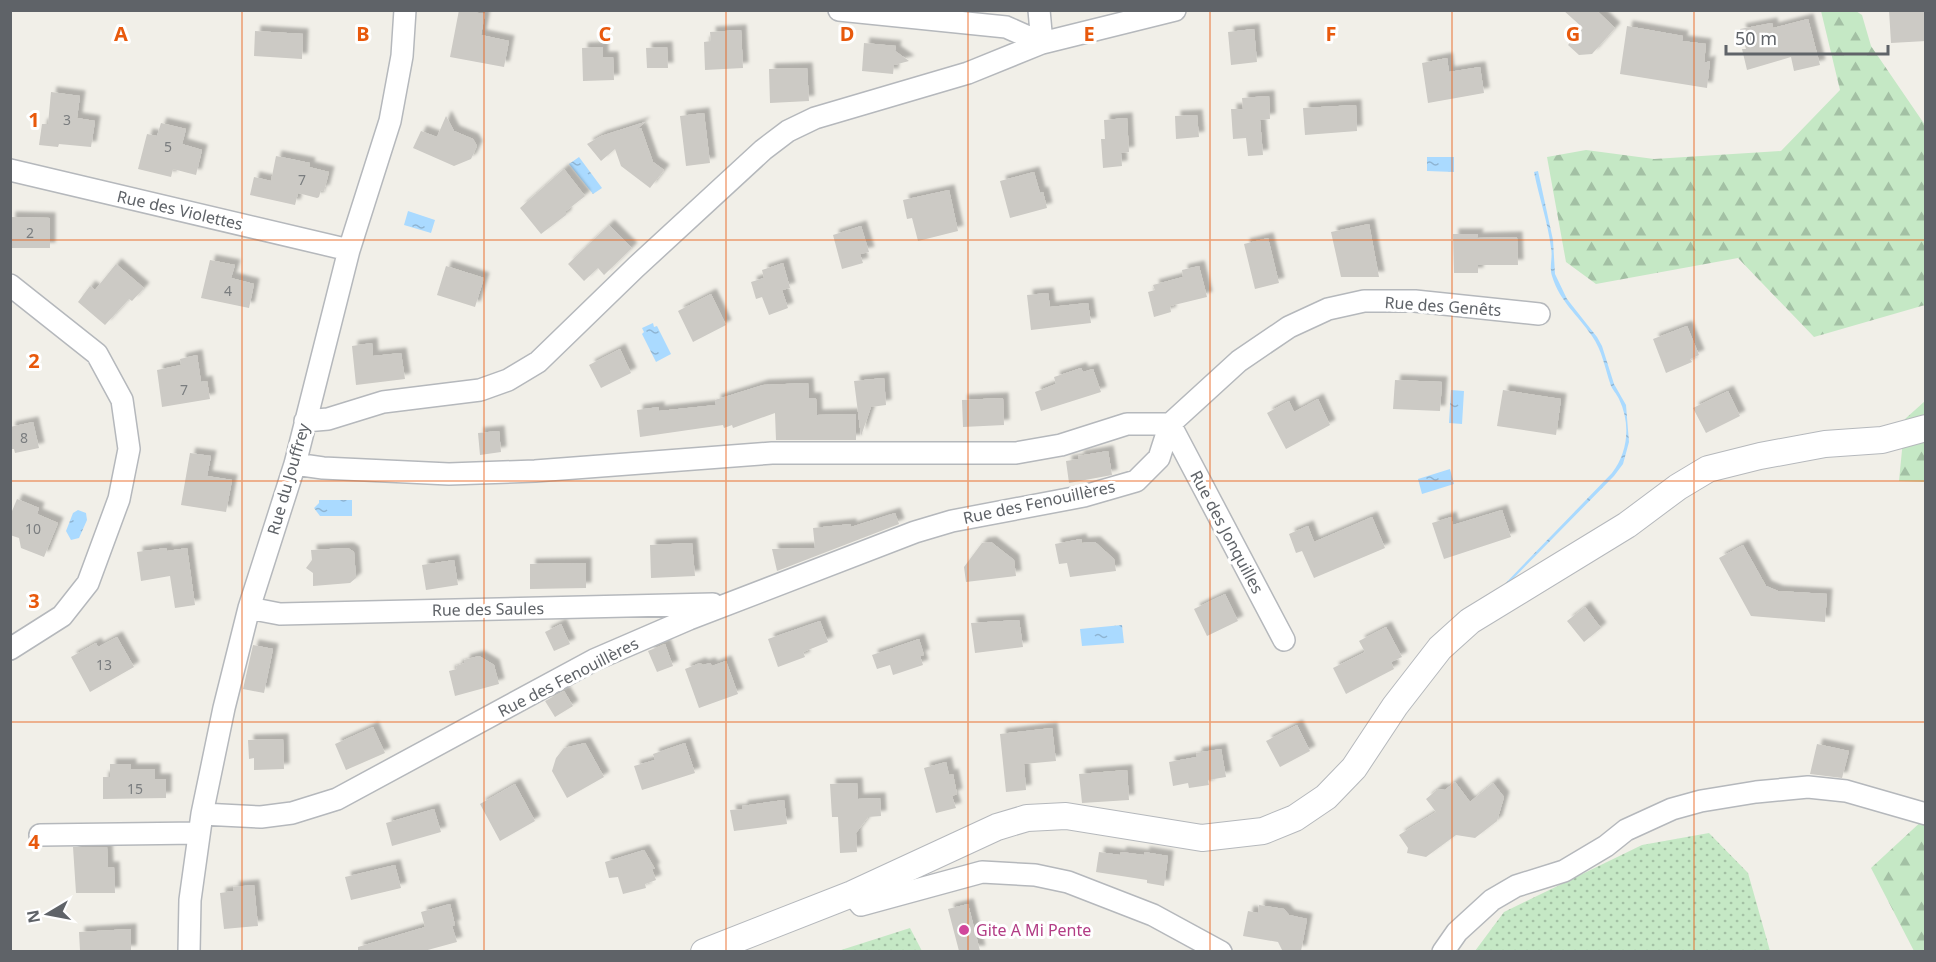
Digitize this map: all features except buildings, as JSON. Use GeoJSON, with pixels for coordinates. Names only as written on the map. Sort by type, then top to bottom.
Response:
{"type":"FeatureCollection","features":[{"type":"Feature","properties":{"kind":"street","name":"Rue du Jouffrey"},"geometry":{"type":"LineString","coordinates":[[189,951],[190,900],[201,824],[224,708],[249,608],[295,464],[349,250],[390,121],[402,56],[405,10]]}},
{"type":"Feature","properties":{"kind":"street"},"geometry":{"type":"LineString","coordinates":[[839,10],[1006,27],[1042,43]]}},
{"type":"Feature","properties":{"kind":"street"},"geometry":{"type":"LineString","coordinates":[[1040,10],[1042,43]]}},
{"type":"Feature","properties":{"kind":"street"},"geometry":{"type":"LineString","coordinates":[[305,422],[328,419],[383,402],[480,390],[508,380],[538,362],[636,267],[763,150],[788,131],[815,118],[968,73],[1042,43],[1175,10]]}},
{"type":"Feature","properties":{"kind":"street","name":"Rue des Violettes"},"geometry":{"type":"LineString","coordinates":[[10,170],[349,250]]}},
{"type":"Feature","properties":{"kind":"street"},"geometry":{"type":"LineString","coordinates":[[10,285],[97,354],[122,400],[129,449],[119,499],[88,583],[62,616],[10,649]]}},
{"type":"Feature","properties":{"kind":"street","name":"Rue des Genêts"},"geometry":{"type":"LineString","coordinates":[[1170,424],[1239,361],[1289,327],[1328,309],[1364,301],[1415,301],[1539,314]]}},
{"type":"Feature","properties":{"kind":"street"},"geometry":{"type":"LineString","coordinates":[[295,464],[323,468],[449,474],[535,471],[772,453],[1016,453],[1061,445],[1127,424],[1170,424]]}},
{"type":"Feature","properties":{"kind":"street","name":"Rue des Fenouillères"},"geometry":{"type":"LineString","coordinates":[[40,835],[201,824],[261,817],[292,813],[337,799],[594,660],[728,604],[951,520],[1084,496],[1136,481],[1159,458],[1170,424]]}},
{"type":"Feature","properties":{"kind":"street","name":"Rue des Jonquilles"},"geometry":{"type":"LineString","coordinates":[[1170,424],[1284,640]]}},
{"type":"Feature","properties":{"kind":"street"},"geometry":{"type":"LineString","coordinates":[[704,951],[852,894],[997,827],[1027,818],[1066,816],[1202,838],[1263,831],[1296,818],[1326,798],[1354,768],[1395,706],[1440,648],[1470,621],[1627,525],[1678,487],[1708,469],[1760,456],[1825,444],[1882,440],[1926,428]]}},
{"type":"Feature","properties":{"kind":"street","name":"Rue des Saules"},"geometry":{"type":"LineString","coordinates":[[249,608],[280,614],[728,604]]}},
{"type":"Feature","properties":{"kind":"street"},"geometry":{"type":"LineString","coordinates":[[1443,951],[1457,932],[1492,900],[1516,886],[1564,871],[1606,846],[1626,830],[1672,809],[1701,801],[1808,787],[1846,791],[1926,814]]}},
{"type":"Feature","properties":{"kind":"street"},"geometry":{"type":"LineString","coordinates":[[852,894],[861,905],[982,872],[1035,874],[1068,882],[1153,915],[1221,951]]}},
{"type":"Feature","properties":{"kind":"green space"},"geometry":{"type":"Polygon","coordinates":[[[1821,11],[1856,11],[1862,15],[1871,46],[1925,125],[1925,305],[1814,337],[1738,258],[1596,284],[1566,262],[1547,157],[1586,150],[1654,159],[1781,151],[1840,90],[1821,11]]]}},
{"type":"Feature","properties":{"kind":"green space"},"geometry":{"type":"Polygon","coordinates":[[[1925,401],[1925,482],[1899,481],[1905,419],[1925,401]]]}},
{"type":"Feature","properties":{"kind":"green space"},"geometry":{"type":"Polygon","coordinates":[[[1925,818],[1925,951],[1914,951],[1871,868],[1925,818]]]}},
{"type":"Feature","properties":{"kind":"green space"},"geometry":{"type":"Polygon","coordinates":[[[1709,833],[1748,873],[1770,951],[1475,951],[1504,912],[1642,845],[1709,833]]]}},
{"type":"Feature","properties":{"kind":"green space"},"geometry":{"type":"Polygon","coordinates":[[[910,928],[922,951],[838,951],[910,928]]]}},
{"type":"Feature","properties":{"kind":"water"},"geometry":{"type":"Polygon","coordinates":[[[579,157],[602,188],[593,194],[569,164],[579,157]]]}},
{"type":"Feature","properties":{"kind":"water"},"geometry":{"type":"Polygon","coordinates":[[[1427,157],[1454,157],[1454,172],[1427,171],[1427,157]]]}},
{"type":"Feature","properties":{"kind":"water"},"geometry":{"type":"Polygon","coordinates":[[[1538,171],[1553,240],[1555,274],[1567,299],[1602,346],[1614,384],[1626,405],[1629,442],[1623,464],[1614,476],[1501,591],[1498,591],[1612,473],[1622,456],[1626,437],[1623,408],[1611,385],[1598,347],[1587,328],[1564,301],[1552,276],[1550,239],[1534,172],[1538,171]]]}},
{"type":"Feature","properties":{"kind":"water"},"geometry":{"type":"Polygon","coordinates":[[[408,211],[435,220],[431,233],[404,225],[408,211]]]}},
{"type":"Feature","properties":{"kind":"water"},"geometry":{"type":"Polygon","coordinates":[[[653,323],[654,327],[657,326],[671,354],[656,362],[642,334],[644,332],[642,328],[653,323]]]}},
{"type":"Feature","properties":{"kind":"water"},"geometry":{"type":"Polygon","coordinates":[[[1451,390],[1464,391],[1462,424],[1449,423],[1451,390]]]}},
{"type":"Feature","properties":{"kind":"water"},"geometry":{"type":"Polygon","coordinates":[[[1450,469],[1454,484],[1422,494],[1418,479],[1450,469]]]}},
{"type":"Feature","properties":{"kind":"water"},"geometry":{"type":"Polygon","coordinates":[[[319,500],[352,500],[352,516],[320,516],[314,508],[319,500]]]}},
{"type":"Feature","properties":{"kind":"water"},"geometry":{"type":"Polygon","coordinates":[[[78,510],[86,513],[87,520],[79,538],[71,540],[66,531],[73,513],[78,510]]]}},
{"type":"Feature","properties":{"kind":"water"},"geometry":{"type":"Polygon","coordinates":[[[1122,625],[1124,643],[1082,646],[1080,629],[1122,625]]]}},
{"type":"Feature","properties":{"kind":"place","name":"Gite A Mi Pente"},"geometry":{"type":"Point","coordinates":[964,930]}}]}
